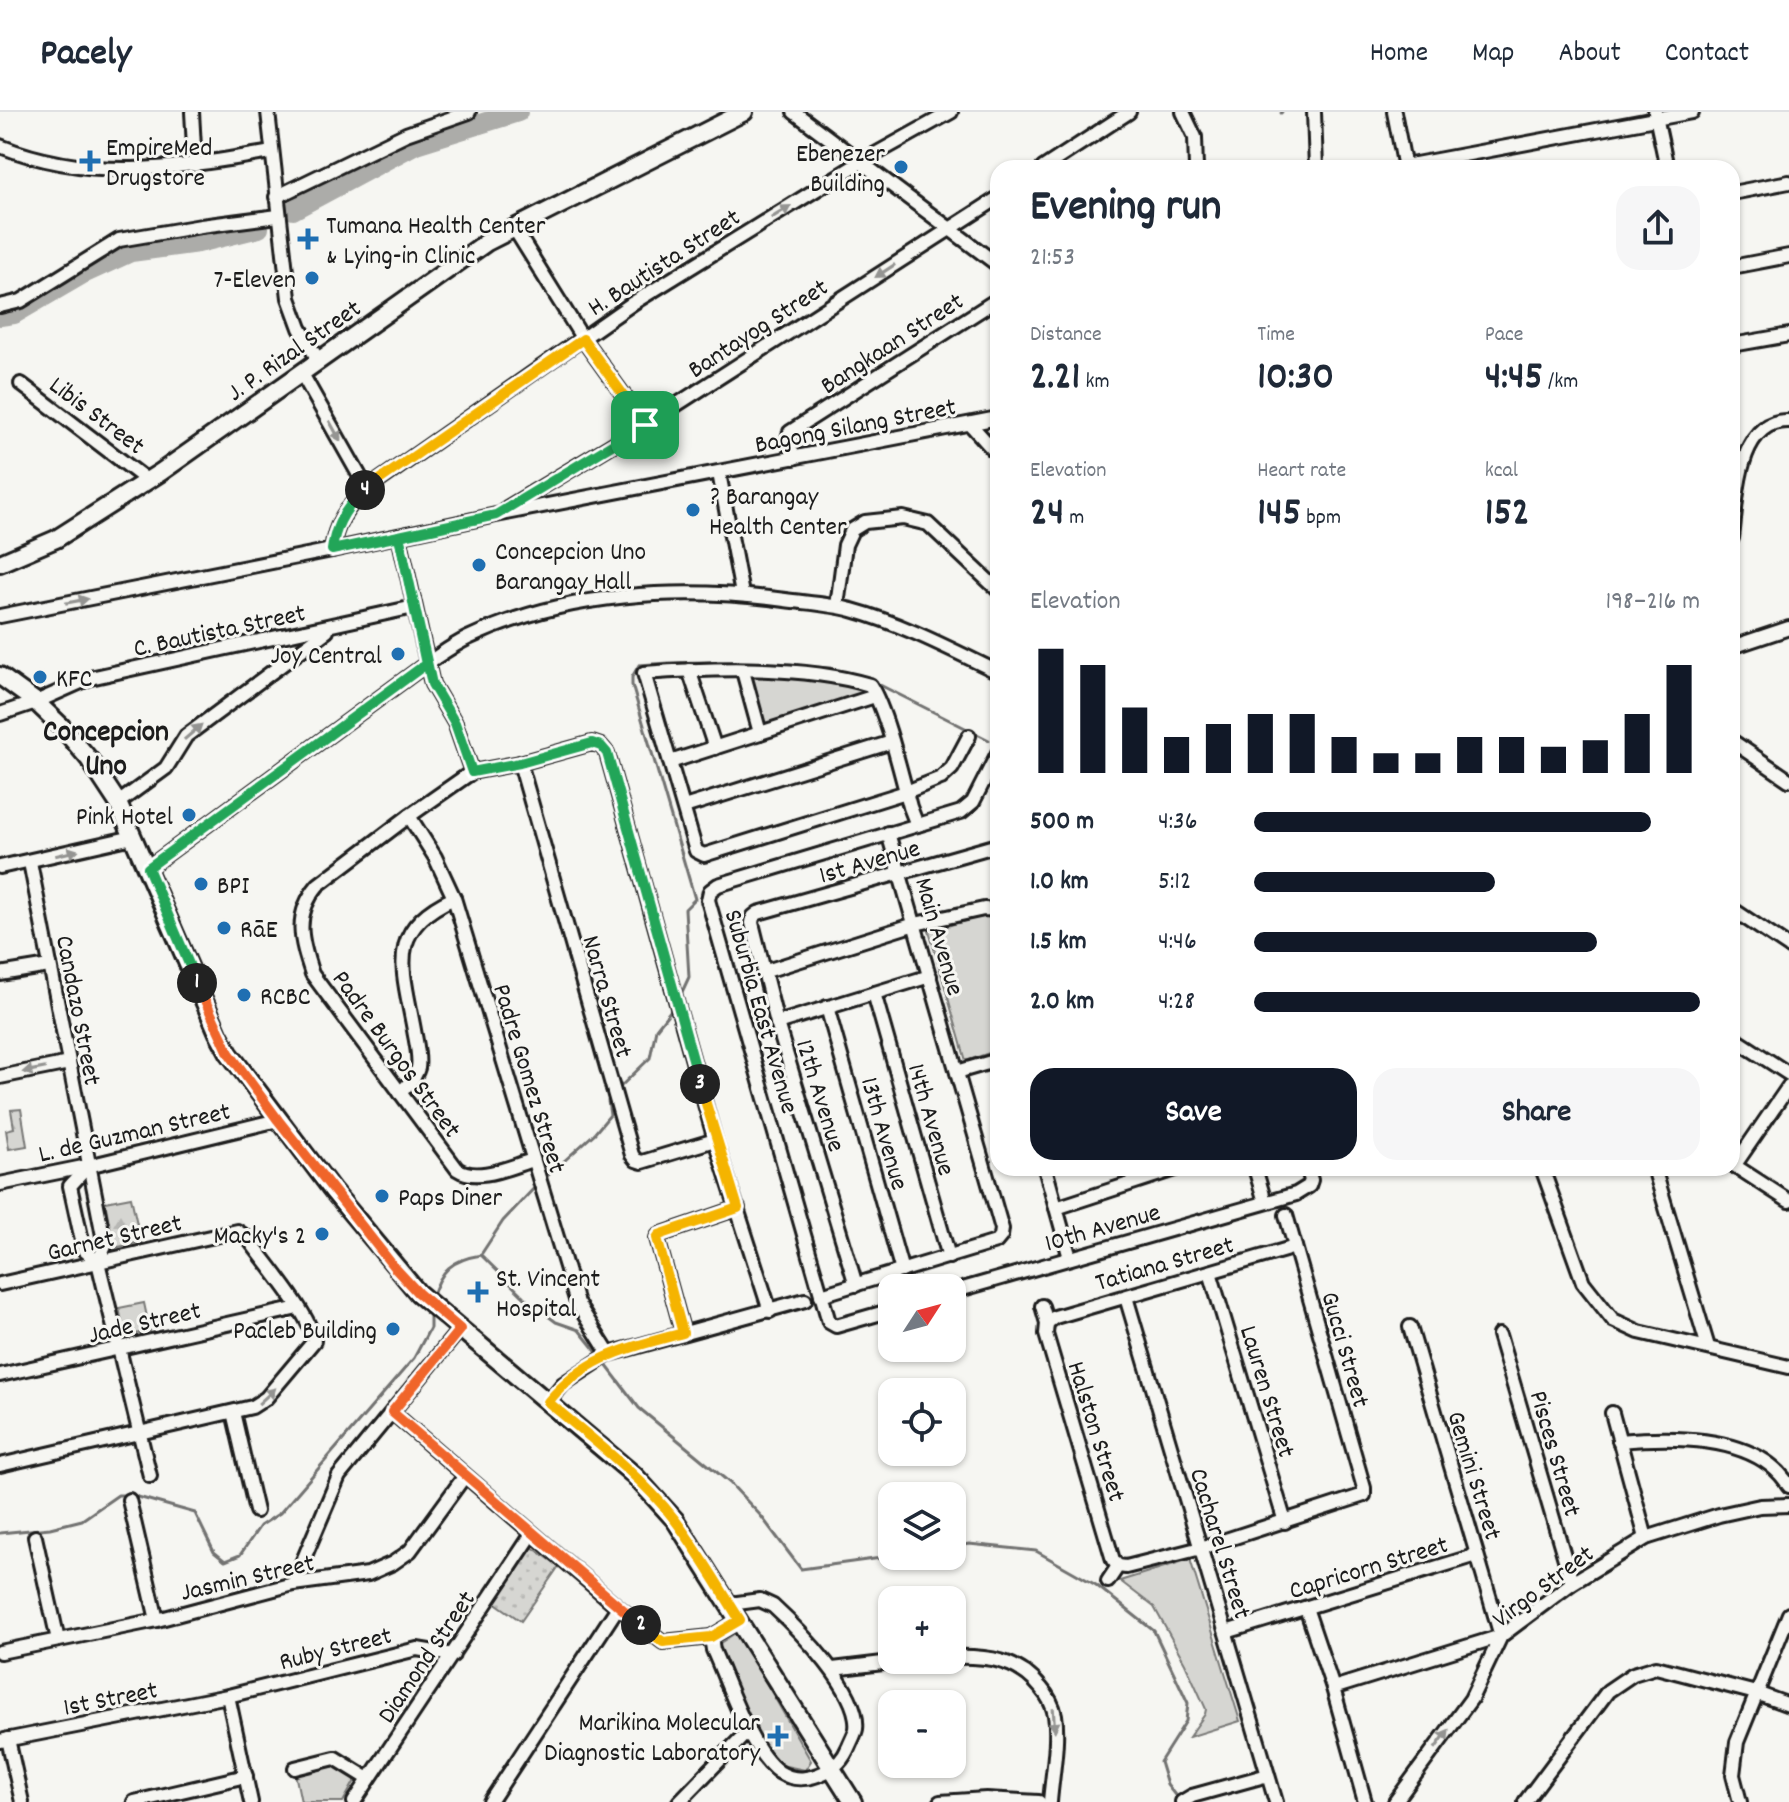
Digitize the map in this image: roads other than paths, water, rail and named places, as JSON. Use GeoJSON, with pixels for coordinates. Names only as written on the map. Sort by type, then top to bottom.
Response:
{"type":"FeatureCollection","features":[{"type":"Feature","properties":{"kind":"main road","name":"J. P. Rizal Street"},"geometry":{"type":"LineString","coordinates":[[3,558],[56,539],[148,481],[461,258],[744,112]]}},
{"type":"Feature","properties":{"kind":"main road"},"geometry":{"type":"LineString","coordinates":[[0,676],[36,702],[89,759],[118,803],[218,1033],[278,1120],[357,1222],[418,1293],[634,1475],[663,1506],[690,1541],[853,1802]]}},
{"type":"Feature","properties":{"kind":"street"},"geometry":{"type":"LineString","coordinates":[[192,112],[195,165]]}},
{"type":"Feature","properties":{"kind":"street"},"geometry":{"type":"LineString","coordinates":[[268,112],[278,216],[292,307],[319,362]]}},
{"type":"Feature","properties":{"kind":"street"},"geometry":{"type":"LineString","coordinates":[[276,197],[406,134],[469,112]]}},
{"type":"Feature","properties":{"kind":"street"},"geometry":{"type":"LineString","coordinates":[[794,112],[990,259]]}},
{"type":"Feature","properties":{"kind":"street","name":"H. Bautista Street"},"geometry":{"type":"LineString","coordinates":[[332,550],[342,517],[367,489],[633,303],[861,162],[951,112]]}},
{"type":"Feature","properties":{"kind":"street"},"geometry":{"type":"LineString","coordinates":[[1055,160],[1129,112]]}},
{"type":"Feature","properties":{"kind":"street"},"geometry":{"type":"LineString","coordinates":[[1183,112],[1195,137],[1196,160]]}},
{"type":"Feature","properties":{"kind":"street"},"geometry":{"type":"LineString","coordinates":[[1314,112],[1316,160]]}},
{"type":"Feature","properties":{"kind":"street"},"geometry":{"type":"LineString","coordinates":[[1394,112],[1404,160]]}},
{"type":"Feature","properties":{"kind":"street"},"geometry":{"type":"LineString","coordinates":[[1439,160],[1656,115],[1692,112]]}},
{"type":"Feature","properties":{"kind":"street"},"geometry":{"type":"LineString","coordinates":[[1656,115],[1665,160]]}},
{"type":"Feature","properties":{"kind":"street"},"geometry":{"type":"LineString","coordinates":[[0,146],[59,165],[122,171],[195,165],[272,152]]}},
{"type":"Feature","properties":{"kind":"street"},"geometry":{"type":"LineString","coordinates":[[1740,191],[1789,182]]}},
{"type":"Feature","properties":{"kind":"street","name":"Bantayog Street"},"geometry":{"type":"LineString","coordinates":[[496,515],[645,425],[990,203]]}},
{"type":"Feature","properties":{"kind":"street"},"geometry":{"type":"LineString","coordinates":[[0,306],[21,301],[119,240],[278,216]]}},
{"type":"Feature","properties":{"kind":"street"},"geometry":{"type":"LineString","coordinates":[[514,228],[583,339],[645,425]]}},
{"type":"Feature","properties":{"kind":"street"},"geometry":{"type":"LineString","coordinates":[[1740,265],[1789,256]]}},
{"type":"Feature","properties":{"kind":"street","name":"Bangkaan Street"},"geometry":{"type":"LineString","coordinates":[[794,458],[788,439],[790,432],[990,304]]}},
{"type":"Feature","properties":{"kind":"street"},"geometry":{"type":"LineString","coordinates":[[1740,344],[1789,335]]}},
{"type":"Feature","properties":{"kind":"street"},"geometry":{"type":"LineString","coordinates":[[302,374],[367,489]]}},
{"type":"Feature","properties":{"kind":"street","name":"Libis Street"},"geometry":{"type":"LineString","coordinates":[[21,384],[148,481]]}},
{"type":"Feature","properties":{"kind":"street","name":"Bagong Silang Street"},"geometry":{"type":"LineString","coordinates":[[0,616],[496,515],[990,420]]}},
{"type":"Feature","properties":{"kind":"street"},"geometry":{"type":"LineString","coordinates":[[1740,488],[1746,450],[1756,436],[1768,425],[1789,421]]}},
{"type":"Feature","properties":{"kind":"street"},"geometry":{"type":"LineString","coordinates":[[970,424],[990,446]]}},
{"type":"Feature","properties":{"kind":"street"},"geometry":{"type":"LineString","coordinates":[[719,473],[742,594]]}},
{"type":"Feature","properties":{"kind":"street"},"geometry":{"type":"LineString","coordinates":[[837,606],[848,537],[852,530],[865,522],[912,518],[928,524],[990,582]]}},
{"type":"Feature","properties":{"kind":"street"},"geometry":{"type":"LineString","coordinates":[[399,536],[432,684],[455,723],[472,772],[520,763],[592,743],[601,746],[607,753],[715,1140],[770,1311]]}},
{"type":"Feature","properties":{"kind":"street"},"geometry":{"type":"LineString","coordinates":[[148,868],[426,664],[465,639],[563,606],[617,597],[742,594],[837,606],[896,624],[990,668]]}},
{"type":"Feature","properties":{"kind":"street","name":"C. Bautista Street"},"geometry":{"type":"LineString","coordinates":[[0,714],[90,678],[414,607]]}},
{"type":"Feature","properties":{"kind":"street"},"geometry":{"type":"LineString","coordinates":[[118,803],[166,768],[186,736],[332,627]]}},
{"type":"Feature","properties":{"kind":"street"},"geometry":{"type":"LineString","coordinates":[[1740,644],[1789,628]]}},
{"type":"Feature","properties":{"kind":"street"},"geometry":{"type":"LineString","coordinates":[[689,670],[715,748]]}},
{"type":"Feature","properties":{"kind":"street"},"geometry":{"type":"LineString","coordinates":[[743,671],[760,733]]}},
{"type":"Feature","properties":{"kind":"street"},"geometry":{"type":"LineString","coordinates":[[917,825],[906,792],[892,742],[870,685],[838,677],[743,671],[644,673],[696,851],[704,855],[906,792],[948,773],[969,736]]}},
{"type":"Feature","properties":{"kind":"street"},"geometry":{"type":"LineString","coordinates":[[670,762],[875,696]]}},
{"type":"Feature","properties":{"kind":"street"},"geometry":{"type":"LineString","coordinates":[[684,807],[892,742]]}},
{"type":"Feature","properties":{"kind":"street"},"geometry":{"type":"LineString","coordinates":[[1740,746],[1789,780]]}},
{"type":"Feature","properties":{"kind":"street","name":"Narra Street"},"geometry":{"type":"LineString","coordinates":[[520,763],[632,1155],[642,1162],[715,1140]]}},
{"type":"Feature","properties":{"kind":"street","name":"Suburbia East Avenue"},"geometry":{"type":"LineString","coordinates":[[878,1314],[832,1326],[708,900],[710,891],[718,885],[968,807],[990,767]]}},
{"type":"Feature","properties":{"kind":"street","name":"Padre Burgos Street"},"geometry":{"type":"LineString","coordinates":[[472,772],[318,885],[309,896],[301,919],[301,941],[312,974],[457,1169],[466,1176],[477,1176],[533,1160]]}},
{"type":"Feature","properties":{"kind":"street","name":"Padre Gomez Street"},"geometry":{"type":"LineString","coordinates":[[409,816],[435,857],[454,898],[577,1303],[603,1357]]}},
{"type":"Feature","properties":{"kind":"street","name":"Main Avenue"},"geometry":{"type":"LineString","coordinates":[[888,833],[1002,1229],[996,1242],[949,1257]]}},
{"type":"Feature","properties":{"kind":"street"},"geometry":{"type":"LineString","coordinates":[[0,867],[133,837]]}},
{"type":"Feature","properties":{"kind":"street","name":"1st Avenue"},"geometry":{"type":"LineString","coordinates":[[753,917],[758,913],[990,847]]}},
{"type":"Feature","properties":{"kind":"street","name":"Candazo Street"},"geometry":{"type":"LineString","coordinates":[[30,862],[88,1166]]}},
{"type":"Feature","properties":{"kind":"street"},"geometry":{"type":"LineString","coordinates":[[400,1093],[418,1068],[418,1050],[403,971],[404,947],[413,926],[426,913],[454,898]]}},
{"type":"Feature","properties":{"kind":"street"},"geometry":{"type":"LineString","coordinates":[[763,972],[915,924],[990,909]]}},
{"type":"Feature","properties":{"kind":"street"},"geometry":{"type":"LineString","coordinates":[[1740,914],[1789,947]]}},
{"type":"Feature","properties":{"kind":"street","name":"12th Avenue"},"geometry":{"type":"LineString","coordinates":[[753,917],[777,1023],[856,1285]]}},
{"type":"Feature","properties":{"kind":"street"},"geometry":{"type":"LineString","coordinates":[[0,974],[49,966]]}},
{"type":"Feature","properties":{"kind":"street"},"geometry":{"type":"LineString","coordinates":[[777,1023],[930,976]]}},
{"type":"Feature","properties":{"kind":"street","name":"14th Avenue"},"geometry":{"type":"LineString","coordinates":[[874,993],[949,1257]]}},
{"type":"Feature","properties":{"kind":"street","name":"13th Avenue"},"geometry":{"type":"LineString","coordinates":[[827,1007],[902,1271]]}},
{"type":"Feature","properties":{"kind":"street"},"geometry":{"type":"LineString","coordinates":[[1740,1042],[1789,1074]]}},
{"type":"Feature","properties":{"kind":"street"},"geometry":{"type":"LineString","coordinates":[[957,1072],[990,1062]]}},
{"type":"Feature","properties":{"kind":"street"},"geometry":{"type":"LineString","coordinates":[[0,1077],[69,1063]]}},
{"type":"Feature","properties":{"kind":"street"},"geometry":{"type":"LineString","coordinates":[[1740,1155],[1789,1086]]}},
{"type":"Feature","properties":{"kind":"street","name":"L. de Guzman Street"},"geometry":{"type":"LineString","coordinates":[[0,1184],[278,1120]]}},
{"type":"Feature","properties":{"kind":"street"},"geometry":{"type":"LineString","coordinates":[[98,1262],[105,1246],[88,1166],[70,1186],[84,1250],[98,1262],[150,1476]]}},
{"type":"Feature","properties":{"kind":"street"},"geometry":{"type":"LineString","coordinates":[[1740,1170],[1789,1201]]}},
{"type":"Feature","properties":{"kind":"street"},"geometry":{"type":"LineString","coordinates":[[1047,1176],[1070,1258]]}},
{"type":"Feature","properties":{"kind":"street"},"geometry":{"type":"LineString","coordinates":[[1056,1208],[1154,1176]]}},
{"type":"Feature","properties":{"kind":"street"},"geometry":{"type":"LineString","coordinates":[[1257,1176],[1265,1202]]}},
{"type":"Feature","properties":{"kind":"street","name":"10th Avenue"},"geometry":{"type":"LineString","coordinates":[[966,1288],[1296,1194],[1309,1186],[1310,1176]]}},
{"type":"Feature","properties":{"kind":"street"},"geometry":{"type":"LineString","coordinates":[[1545,1176],[1583,1282],[1607,1315],[1617,1323],[1639,1332],[1789,1367]]}},
{"type":"Feature","properties":{"kind":"street"},"geometry":{"type":"LineString","coordinates":[[1656,1176],[1708,1347]]}},
{"type":"Feature","properties":{"kind":"street"},"geometry":{"type":"LineString","coordinates":[[683,1333],[657,1238],[738,1208]]}},
{"type":"Feature","properties":{"kind":"street","name":"Gucci Street"},"geometry":{"type":"LineString","coordinates":[[1285,1522],[1364,1495],[1286,1215]]}},
{"type":"Feature","properties":{"kind":"street","name":"Garnet Street"},"geometry":{"type":"LineString","coordinates":[[0,1284],[237,1231],[248,1238],[298,1308]]}},
{"type":"Feature","properties":{"kind":"street","name":"Tatiana Street"},"geometry":{"type":"LineString","coordinates":[[1047,1323],[1055,1317],[1295,1247]]}},
{"type":"Feature","properties":{"kind":"street"},"geometry":{"type":"LineString","coordinates":[[821,1295],[949,1257]]}},
{"type":"Feature","properties":{"kind":"street","name":"Lauren Street"},"geometry":{"type":"LineString","coordinates":[[1210,1272],[1285,1522]]}},
{"type":"Feature","properties":{"kind":"street","name":"Cacharel Street"},"geometry":{"type":"LineString","coordinates":[[1126,1297],[1276,1802]]}},
{"type":"Feature","properties":{"kind":"street"},"geometry":{"type":"LineString","coordinates":[[548,1402],[563,1384],[603,1357],[805,1300]]}},
{"type":"Feature","properties":{"kind":"street","name":"Halston Street"},"geometry":{"type":"LineString","coordinates":[[1042,1306],[1047,1323],[1046,1334],[1113,1560],[1118,1566]]}},
{"type":"Feature","properties":{"kind":"street"},"geometry":{"type":"LineString","coordinates":[[0,1465],[252,1407],[266,1398],[314,1341],[313,1329],[298,1308]]}},
{"type":"Feature","properties":{"kind":"street","name":"Jade Street"},"geometry":{"type":"LineString","coordinates":[[0,1375],[298,1308]]}},
{"type":"Feature","properties":{"kind":"street","name":"Gemini Street"},"geometry":{"type":"LineString","coordinates":[[1410,1327],[1501,1636]]}},
{"type":"Feature","properties":{"kind":"street"},"geometry":{"type":"LineString","coordinates":[[293,1584],[339,1476],[460,1329]]}},
{"type":"Feature","properties":{"kind":"street","name":"Pisces Street"},"geometry":{"type":"LineString","coordinates":[[1499,1335],[1572,1583]]}},
{"type":"Feature","properties":{"kind":"street"},"geometry":{"type":"LineString","coordinates":[[233,1412],[256,1511]]}},
{"type":"Feature","properties":{"kind":"street"},"geometry":{"type":"LineString","coordinates":[[392,1412],[464,1477],[663,1642],[711,1637],[740,1620]]}},
{"type":"Feature","properties":{"kind":"street"},"geometry":{"type":"LineString","coordinates":[[1612,1413],[1646,1538]]}},
{"type":"Feature","properties":{"kind":"street"},"geometry":{"type":"LineString","coordinates":[[1619,1441],[1668,1437],[1729,1445],[1770,1464],[1789,1486]]}},
{"type":"Feature","properties":{"kind":"street","name":"Jasmin Street"},"geometry":{"type":"LineString","coordinates":[[0,1652],[157,1620],[293,1584],[368,1574],[410,1551],[464,1477]]}},
{"type":"Feature","properties":{"kind":"street"},"geometry":{"type":"LineString","coordinates":[[129,1500],[157,1620]]}},
{"type":"Feature","properties":{"kind":"street","name":"Virgo Street"},"geometry":{"type":"LineString","coordinates":[[1395,1802],[1471,1699],[1501,1636],[1572,1583],[1646,1538],[1719,1515],[1760,1506],[1789,1505]]}},
{"type":"Feature","properties":{"kind":"street"},"geometry":{"type":"LineString","coordinates":[[1108,1581],[1118,1566],[1126,1567],[1201,1548],[1285,1522]]}},
{"type":"Feature","properties":{"kind":"street","name":"Diamond Street"},"geometry":{"type":"LineString","coordinates":[[354,1802],[532,1534]]}},
{"type":"Feature","properties":{"kind":"street"},"geometry":{"type":"LineString","coordinates":[[35,1537],[58,1640]]}},
{"type":"Feature","properties":{"kind":"street","name":"Capricorn Street"},"geometry":{"type":"LineString","coordinates":[[1226,1632],[1477,1555]]}},
{"type":"Feature","properties":{"kind":"street"},"geometry":{"type":"LineString","coordinates":[[711,1637],[713,1650],[749,1730],[779,1772],[797,1779],[812,1778],[832,1769],[845,1755],[856,1729],[855,1712],[833,1669],[773,1606],[760,1600],[730,1604]]}},
{"type":"Feature","properties":{"kind":"street"},"geometry":{"type":"LineString","coordinates":[[490,1802],[618,1607]]}},
{"type":"Feature","properties":{"kind":"street"},"geometry":{"type":"LineString","coordinates":[[1306,1608],[1333,1688],[1365,1802]]}},
{"type":"Feature","properties":{"kind":"street"},"geometry":{"type":"LineString","coordinates":[[1740,1802],[1733,1775],[1735,1754],[1789,1614]]}},
{"type":"Feature","properties":{"kind":"street"},"geometry":{"type":"LineString","coordinates":[[1333,1688],[1501,1636]]}},
{"type":"Feature","properties":{"kind":"street","name":"Ruby Street"},"geometry":{"type":"LineString","coordinates":[[228,1696],[417,1649],[453,1655]]}},
{"type":"Feature","properties":{"kind":"street"},"geometry":{"type":"LineString","coordinates":[[966,1657],[1009,1662],[1028,1673],[1052,1704],[1056,1720],[1050,1802]]}},
{"type":"Feature","properties":{"kind":"street"},"geometry":{"type":"LineString","coordinates":[[833,1669],[878,1664]]}},
{"type":"Feature","properties":{"kind":"street"},"geometry":{"type":"LineString","coordinates":[[1525,1802],[1608,1691],[1633,1674],[1656,1667],[1756,1693],[1789,1705]]}},
{"type":"Feature","properties":{"kind":"street"},"geometry":{"type":"LineString","coordinates":[[228,1696],[251,1802]]}},
{"type":"Feature","properties":{"kind":"street","name":"1st Street"},"geometry":{"type":"LineString","coordinates":[[4,1740],[228,1696]]}},
{"type":"Feature","properties":{"kind":"street"},"geometry":{"type":"LineString","coordinates":[[679,1802],[749,1730]]}},
{"type":"Feature","properties":{"kind":"street"},"geometry":{"type":"LineString","coordinates":[[4,1740],[22,1802]]}},
{"type":"Feature","properties":{"kind":"street"},"geometry":{"type":"LineString","coordinates":[[295,1768],[335,1758],[369,1779]]}},
{"type":"Feature","properties":{"kind":"street"},"geometry":{"type":"LineString","coordinates":[[1185,1800],[1268,1775]]}},
{"type":"Feature","properties":{"kind":"street"},"geometry":{"type":"LineString","coordinates":[[134,1802],[246,1776]]}},
{"type":"Feature","properties":{"kind":"street"},"geometry":{"type":"LineString","coordinates":[[940,1802],[986,1799],[1039,1802]]}},
{"type":"Feature","properties":{"kind":"waterway"},"geometry":{"type":"LineString","coordinates":[[293,210],[416,144],[518,112]]}},
{"type":"Feature","properties":{"kind":"waterway"},"geometry":{"type":"LineString","coordinates":[[0,316],[14,314],[81,275],[131,252],[198,243],[259,228]]}},
{"type":"Feature","properties":{"kind":"waterway"},"geometry":{"type":"LineString","coordinates":[[682,992],[689,977],[685,909],[695,899],[632,677],[639,665],[704,662],[769,664]]}},
{"type":"Feature","properties":{"kind":"waterway"},"geometry":{"type":"LineString","coordinates":[[797,666],[830,668],[848,674]]}},
{"type":"Feature","properties":{"kind":"waterway"},"geometry":{"type":"LineString","coordinates":[[874,682],[989,740]]}},
{"type":"Feature","properties":{"kind":"waterway"},"geometry":{"type":"LineString","coordinates":[[618,1089],[650,1058],[656,1029],[671,1010]]}},
{"type":"Feature","properties":{"kind":"waterway"},"geometry":{"type":"LineString","coordinates":[[543,1180],[594,1134],[610,1115],[610,1097]]}},
{"type":"Feature","properties":{"kind":"waterway"},"geometry":{"type":"LineString","coordinates":[[482,1253],[503,1221],[537,1185]]}},
{"type":"Feature","properties":{"kind":"waterway"},"geometry":{"type":"LineString","coordinates":[[432,1298],[439,1280],[449,1268],[462,1260],[481,1255],[527,1300],[556,1322],[579,1330],[599,1355]]}},
{"type":"Feature","properties":{"kind":"waterway"},"geometry":{"type":"LineString","coordinates":[[0,1533],[50,1528],[82,1520],[118,1495],[131,1495],[195,1513],[214,1552],[225,1561],[240,1555],[260,1526],[280,1513],[414,1358],[430,1328],[430,1310]]}},
{"type":"Feature","properties":{"kind":"waterway"},"geometry":{"type":"LineString","coordinates":[[603,1361],[639,1408],[730,1483],[761,1516],[801,1569],[878,1558]]}},
{"type":"Feature","properties":{"kind":"waterway"},"geometry":{"type":"LineString","coordinates":[[966,1545],[1036,1551],[1096,1585],[1154,1631],[1188,1703],[1186,1721],[1160,1762],[1167,1785],[1178,1799]]}},
{"type":"Feature","properties":{"kind":"place","name":"EmpireMed Drugstore"},"geometry":{"type":"Point","coordinates":[90,161]}},
{"type":"Feature","properties":{"kind":"place","name":"Ebenezer Building"},"geometry":{"type":"Point","coordinates":[901,167]}},
{"type":"Feature","properties":{"kind":"place","name":"Tumana Health Center & Lying-in Clinic"},"geometry":{"type":"Point","coordinates":[308,239]}},
{"type":"Feature","properties":{"kind":"place","name":"7-Eleven"},"geometry":{"type":"Point","coordinates":[312,278]}},
{"type":"Feature","properties":{"kind":"place","name":"? Barangay Health Center"},"geometry":{"type":"Point","coordinates":[693,510]}},
{"type":"Feature","properties":{"kind":"place","name":"Concepcion Uno Barangay Hall"},"geometry":{"type":"Point","coordinates":[479,565]}},
{"type":"Feature","properties":{"kind":"place","name":"Joy Central"},"geometry":{"type":"Point","coordinates":[398,654]}},
{"type":"Feature","properties":{"kind":"place","name":"KFC"},"geometry":{"type":"Point","coordinates":[40,677]}},
{"type":"Feature","properties":{"kind":"place","name":"Pink Hotel"},"geometry":{"type":"Point","coordinates":[189,815]}},
{"type":"Feature","properties":{"kind":"place","name":"BPI"},"geometry":{"type":"Point","coordinates":[201,884]}},
{"type":"Feature","properties":{"kind":"place","name":"RāE"},"geometry":{"type":"Point","coordinates":[224,928]}},
{"type":"Feature","properties":{"kind":"place","name":"RCBC"},"geometry":{"type":"Point","coordinates":[244,995]}},
{"type":"Feature","properties":{"kind":"place","name":"Paps Diner"},"geometry":{"type":"Point","coordinates":[382,1196]}},
{"type":"Feature","properties":{"kind":"place","name":"Macky's 2"},"geometry":{"type":"Point","coordinates":[322,1234]}},
{"type":"Feature","properties":{"kind":"place","name":"St. Vincent Hospital"},"geometry":{"type":"Point","coordinates":[478,1292]}},
{"type":"Feature","properties":{"kind":"place","name":"Pacleb Building"},"geometry":{"type":"Point","coordinates":[393,1329]}},
{"type":"Feature","properties":{"kind":"place","name":"Marikina Molecular Diagnostic Laboratory"},"geometry":{"type":"Point","coordinates":[778,1736]}},
{"type":"Feature","properties":{"kind":"district","name":"Concepcion Uno"},"geometry":{"type":"Point","coordinates":[106,747]}}]}
